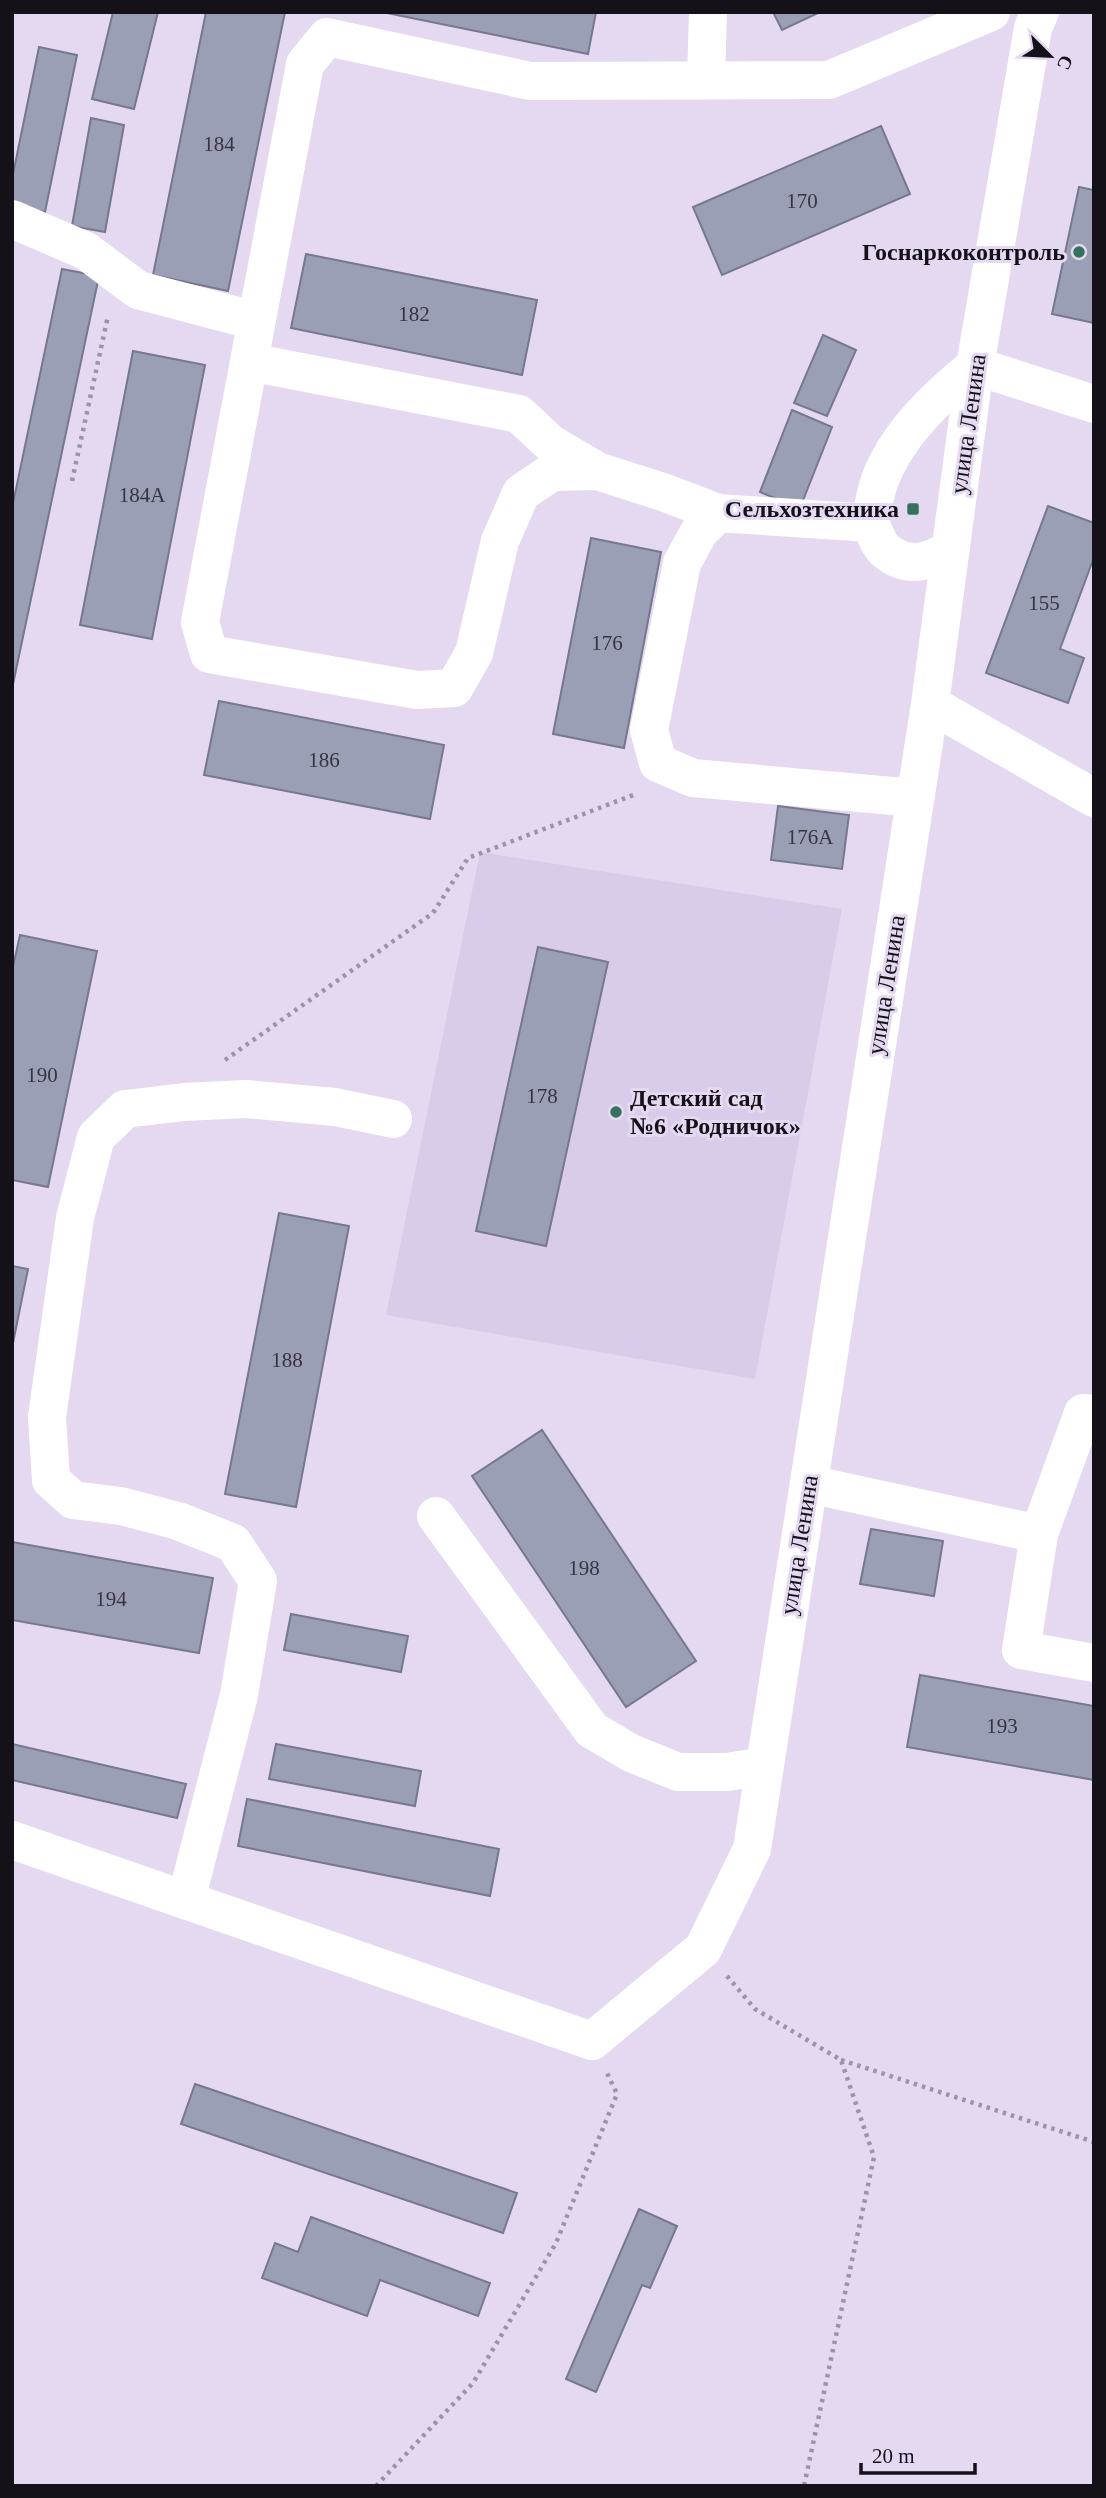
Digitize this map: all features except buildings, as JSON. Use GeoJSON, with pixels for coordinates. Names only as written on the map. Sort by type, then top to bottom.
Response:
{"type":"FeatureCollection","features":[{"type":"Feature","properties":{"kind":"street"},"geometry":{"type":"LineString","coordinates":[[706,79],[708,12]]}},
{"type":"Feature","properties":{"kind":"street"},"geometry":{"type":"LineString","coordinates":[[597,471],[552,472],[521,492],[500,541],[474,653],[454,688],[417,690],[209,653],[200,622],[305,64],[324,25],[530,81],[829,80],[991,12]]}},
{"type":"Feature","properties":{"kind":"street","name":"улица Ленина"},"geometry":{"type":"LineString","coordinates":[[704,1949],[752,1849],[930,704],[975,366],[1033,28],[1040,12]]}},
{"type":"Feature","properties":{"kind":"street"},"geometry":{"type":"LineString","coordinates":[[12,219],[86,251],[138,290],[256,321]]}},
{"type":"Feature","properties":{"kind":"street"},"geometry":{"type":"LineString","coordinates":[[248,362],[519,414],[551,444],[597,471],[718,513],[870,523]]}},
{"type":"Feature","properties":{"kind":"street"},"geometry":{"type":"LineString","coordinates":[[951,548],[936,559],[910,563],[885,551],[870,523],[881,478],[905,439],[940,395],[975,366],[1094,404]]}},
{"type":"Feature","properties":{"kind":"street"},"geometry":{"type":"LineString","coordinates":[[718,513],[699,532],[682,563],[649,730],[658,763],[693,778],[915,799]]}},
{"type":"Feature","properties":{"kind":"street"},"geometry":{"type":"LineString","coordinates":[[930,704],[1094,798]]}},
{"type":"Feature","properties":{"kind":"street"},"geometry":{"type":"LineString","coordinates":[[186,1900],[239,1695],[258,1581],[233,1543],[178,1521],[121,1506],[73,1500],[51,1480],[47,1417],[75,1217],[96,1137],[125,1109],[184,1102],[246,1099],[334,1107],[393,1119]]}},
{"type":"Feature","properties":{"kind":"street"},"geometry":{"type":"LineString","coordinates":[[1094,1414],[1083,1413],[1039,1534],[1021,1650],[1094,1662]]}},
{"type":"Feature","properties":{"kind":"street"},"geometry":{"type":"LineString","coordinates":[[809,1484],[1039,1534]]}},
{"type":"Feature","properties":{"kind":"street"},"geometry":{"type":"LineString","coordinates":[[436,1516],[592,1730],[631,1753],[678,1772],[727,1772],[765,1766]]}},
{"type":"Feature","properties":{"kind":"street"},"geometry":{"type":"LineString","coordinates":[[12,1840],[592,2041],[704,1949]]}},
{"type":"Feature","properties":{"kind":"path"},"geometry":{"type":"LineString","coordinates":[[72,481],[117,274]]}},
{"type":"Feature","properties":{"kind":"path"},"geometry":{"type":"LineString","coordinates":[[220,1063],[433,913],[468,858],[638,793]]}},
{"type":"Feature","properties":{"kind":"path"},"geometry":{"type":"LineString","coordinates":[[704,1949],[755,2009],[841,2060],[1094,2143]]}},
{"type":"Feature","properties":{"kind":"path"},"geometry":{"type":"LineString","coordinates":[[376,2486],[473,2383],[556,2243],[617,2094],[592,2041]]}},
{"type":"Feature","properties":{"kind":"path"},"geometry":{"type":"LineString","coordinates":[[804,2486],[874,2157],[841,2060]]}},
{"type":"Feature","properties":{"kind":"shaded area","name":"Детский сад №6 «Родничок»"},"geometry":{"type":"Polygon","coordinates":[[[480,852],[842,909],[755,1379],[386,1315],[480,852]]]}},
{"type":"Feature","properties":{"kind":"place","name":"Госнаркоконтроль"},"geometry":{"type":"Point","coordinates":[1079,252]}},
{"type":"Feature","properties":{"kind":"place","name":"Сельхозтехника"},"geometry":{"type":"Point","coordinates":[913,509]}},
{"type":"Feature","properties":{"kind":"place","name":"Детский сад №6 «Родничок»"},"geometry":{"type":"Point","coordinates":[616,1112]}}]}
